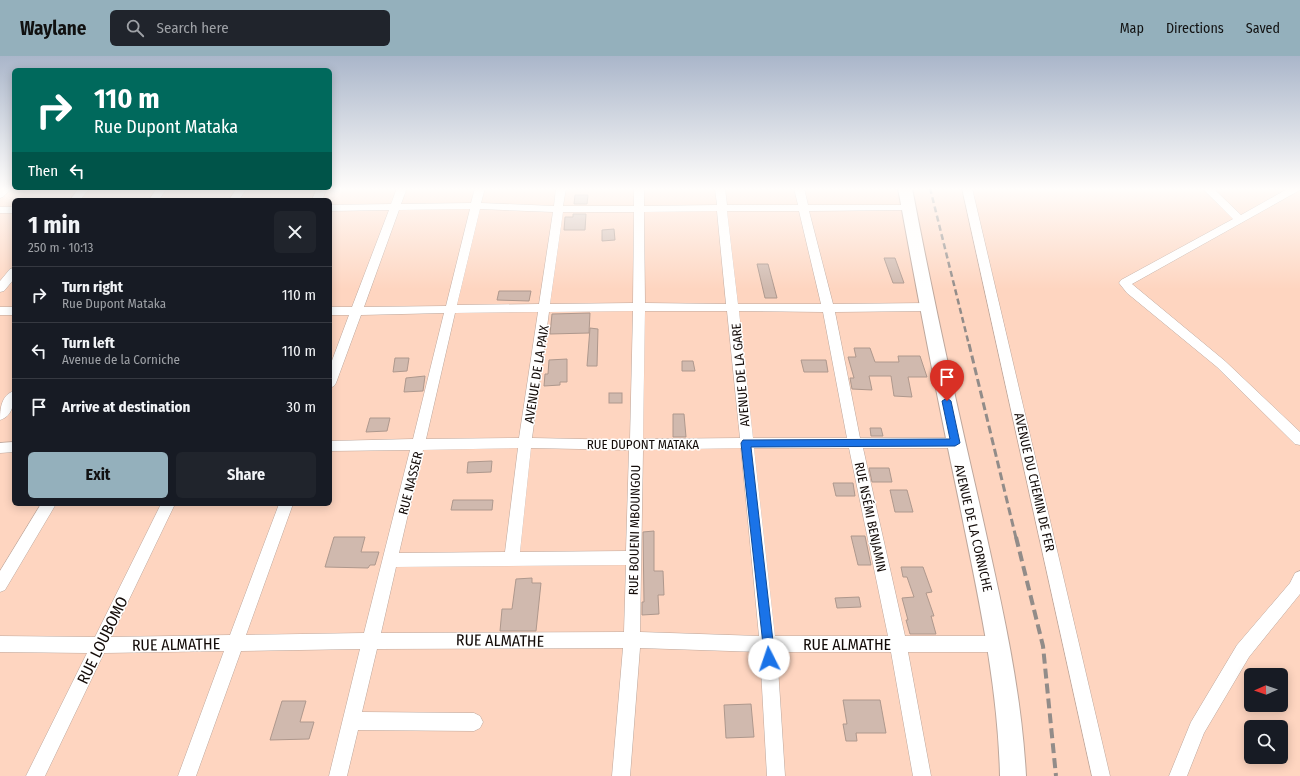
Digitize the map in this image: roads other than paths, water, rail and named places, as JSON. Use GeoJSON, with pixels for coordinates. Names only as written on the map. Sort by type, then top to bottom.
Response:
{"type":"FeatureCollection","features":[{"type":"Feature","properties":{"kind":"street"},"geometry":{"type":"LineString","coordinates":[[332,377],[391,222]]}},
{"type":"Feature","properties":{"kind":"street","name":"RUE NASSER"},"geometry":{"type":"LineString","coordinates":[[338,776],[419,446],[471,222]]}},
{"type":"Feature","properties":{"kind":"street","name":"AVENUE DE LA PAIX"},"geometry":{"type":"LineString","coordinates":[[512,559],[525,443],[546,308],[556,222]]}},
{"type":"Feature","properties":{"kind":"street","name":"RUE BOUENI MBOUNGOU"},"geometry":{"type":"LineString","coordinates":[[621,776],[632,640],[639,222]]}},
{"type":"Feature","properties":{"kind":"street","name":"AVENUE DE LA GARE"},"geometry":{"type":"LineString","coordinates":[[724,222],[746,443],[768,644],[776,776]]}},
{"type":"Feature","properties":{"kind":"street","name":"RUE NSÉMI BENJAMIN"},"geometry":{"type":"LineString","coordinates":[[807,222],[828,308],[855,444],[898,643],[922,776]]}},
{"type":"Feature","properties":{"kind":"street","name":"AVENUE DE LA CORNICHE"},"geometry":{"type":"LineString","coordinates":[[911,222],[955,443],[999,644],[1007,695],[1012,749],[1012,776]]}},
{"type":"Feature","properties":{"kind":"street","name":"AVENUE DU CHEMIN DE FER"},"geometry":{"type":"LineString","coordinates":[[975,222],[1101,776]]}},
{"type":"Feature","properties":{"kind":"street"},"geometry":{"type":"LineString","coordinates":[[1234,222],[1128,281],[1126,285],[1222,364],[1300,440]]}},
{"type":"Feature","properties":{"kind":"street"},"geometry":{"type":"LineString","coordinates":[[0,288],[12,274]]}},
{"type":"Feature","properties":{"kind":"street"},"geometry":{"type":"LineString","coordinates":[[332,311],[452,308],[927,307]]}},
{"type":"Feature","properties":{"kind":"street"},"geometry":{"type":"LineString","coordinates":[[0,311],[12,311]]}},
{"type":"Feature","properties":{"kind":"street"},"geometry":{"type":"LineString","coordinates":[[0,415],[12,399]]}},
{"type":"Feature","properties":{"kind":"street","name":"RUE DUPONT MATAKA"},"geometry":{"type":"LineString","coordinates":[[332,446],[419,446],[525,443],[635,445],[746,443],[855,444],[877,442],[955,443]]}},
{"type":"Feature","properties":{"kind":"street"},"geometry":{"type":"LineString","coordinates":[[0,448],[12,447]]}},
{"type":"Feature","properties":{"kind":"street"},"geometry":{"type":"LineString","coordinates":[[0,586],[48,506]]}},
{"type":"Feature","properties":{"kind":"street","name":"RUE LOUBOMO"},"geometry":{"type":"LineString","coordinates":[[35,776],[167,506]]}},
{"type":"Feature","properties":{"kind":"street"},"geometry":{"type":"LineString","coordinates":[[187,776],[285,506]]}},
{"type":"Feature","properties":{"kind":"street"},"geometry":{"type":"LineString","coordinates":[[391,560],[633,558]]}},
{"type":"Feature","properties":{"kind":"street"},"geometry":{"type":"LineString","coordinates":[[1178,776],[1197,728],[1243,651],[1295,588],[1300,578]]}},
{"type":"Feature","properties":{"kind":"street","name":"RUE ALMATHE"},"geometry":{"type":"LineString","coordinates":[[0,644],[100,645],[371,640],[632,640],[768,644],[999,644]]}},
{"type":"Feature","properties":{"kind":"street"},"geometry":{"type":"LineString","coordinates":[[351,721],[474,722]]}},
{"type":"Feature","properties":{"kind":"railway"},"geometry":{"type":"LineString","coordinates":[[938,222],[969,345]]}},
{"type":"Feature","properties":{"kind":"railway"},"geometry":{"type":"LineString","coordinates":[[969,344],[1016,538]]}},
{"type":"Feature","properties":{"kind":"railway"},"geometry":{"type":"LineString","coordinates":[[1016,537],[1043,646],[1056,776]]}}]}
